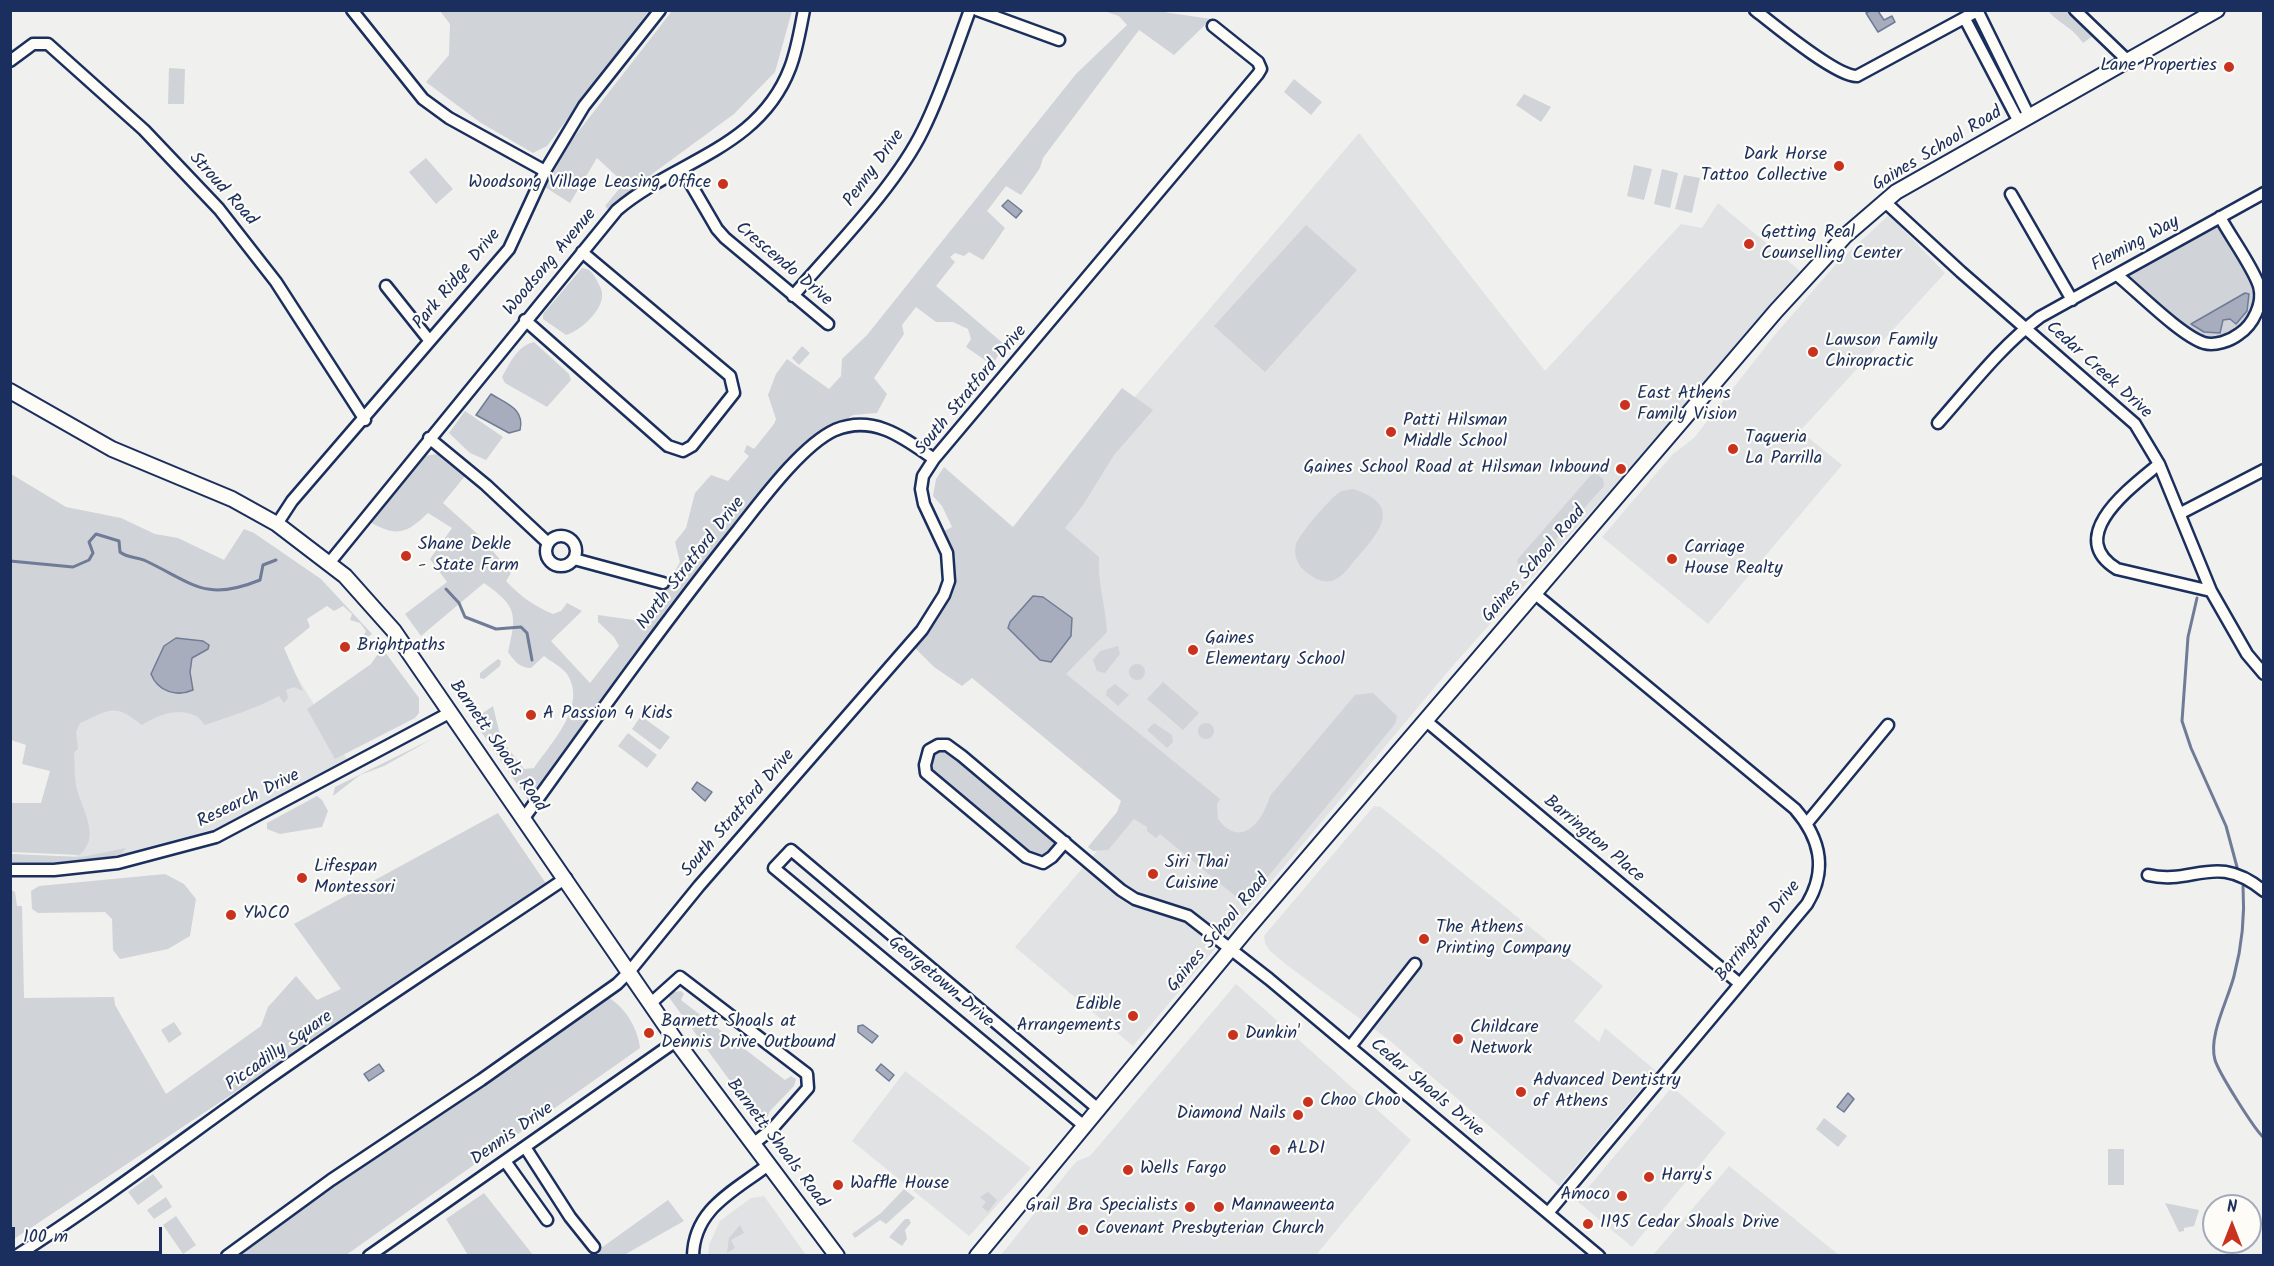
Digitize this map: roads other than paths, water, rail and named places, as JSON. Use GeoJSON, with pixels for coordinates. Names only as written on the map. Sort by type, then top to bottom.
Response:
{"type":"FeatureCollection","features":[{"type":"Feature","properties":{"kind":"main road","name":"Gaines School Road"},"geometry":{"type":"LineString","coordinates":[[977,1256],[1097,1108],[1425,720],[1822,260],[1884,201],[2217,10]]}},
{"type":"Feature","properties":{"kind":"main road","name":"Barnett Shoals Road"},"geometry":{"type":"LineString","coordinates":[[10,391],[112,449],[232,499],[277,524],[330,562],[382,616],[566,878],[676,1041],[837,1256]]}},
{"type":"Feature","properties":{"kind":"street"},"geometry":{"type":"LineString","coordinates":[[352,10],[423,99],[449,118],[545,171]]}},
{"type":"Feature","properties":{"kind":"street","name":"Park Ridge Drive"},"geometry":{"type":"LineString","coordinates":[[277,524],[292,501],[509,249],[545,171],[584,106],[660,10]]}},
{"type":"Feature","properties":{"kind":"street","name":"Woodsong Avenue"},"geometry":{"type":"LineString","coordinates":[[330,562],[617,210],[632,198],[682,168],[732,141],[761,116],[789,70],[804,10]]}},
{"type":"Feature","properties":{"kind":"street","name":"Penny Drive"},"geometry":{"type":"LineString","coordinates":[[793,296],[860,218],[904,161],[923,131],[970,10]]}},
{"type":"Feature","properties":{"kind":"street"},"geometry":{"type":"LineString","coordinates":[[977,10],[1059,40]]}},
{"type":"Feature","properties":{"kind":"street"},"geometry":{"type":"LineString","coordinates":[[1755,10],[1833,67],[1851,76],[1857,76],[1978,11],[2024,119]]}},
{"type":"Feature","properties":{"kind":"street"},"geometry":{"type":"LineString","coordinates":[[2075,10],[2127,60]]}},
{"type":"Feature","properties":{"kind":"street"},"geometry":{"type":"LineString","coordinates":[[1965,19],[2024,119]]}},
{"type":"Feature","properties":{"kind":"street","name":"South Stratford Drive"},"geometry":{"type":"LineString","coordinates":[[629,972],[699,885],[916,637],[944,595],[949,581],[947,553],[924,504],[921,489],[923,476],[934,459],[1258,74],[1261,69],[1258,62],[1213,27]]}},
{"type":"Feature","properties":{"kind":"street","name":"Stroud Road"},"geometry":{"type":"LineString","coordinates":[[10,61],[33,44],[48,45],[144,130],[219,208],[261,260],[364,420]]}},
{"type":"Feature","properties":{"kind":"street","name":"Crescendo Drive"},"geometry":{"type":"LineString","coordinates":[[682,168],[717,229],[828,324]]}},
{"type":"Feature","properties":{"kind":"street","name":"Fleming Way"},"geometry":{"type":"LineString","coordinates":[[1938,423],[2025,328],[2264,193]]}},
{"type":"Feature","properties":{"kind":"street","name":"Cedar Creek Drive"},"geometry":{"type":"LineString","coordinates":[[2011,194],[2072,300]]}},
{"type":"Feature","properties":{"kind":"street","name":"Cedar Creek Drive"},"geometry":{"type":"LineString","coordinates":[[1884,201],[2025,328],[2124,412],[2145,437],[2181,513],[2211,591],[2247,654],[2264,674]]}},
{"type":"Feature","properties":{"kind":"street"},"geometry":{"type":"LineString","coordinates":[[2117,274],[2190,336],[2206,344],[2224,342],[2240,334],[2253,321],[2259,306],[2259,286],[2220,217]]}},
{"type":"Feature","properties":{"kind":"street"},"geometry":{"type":"LineString","coordinates":[[525,320],[668,446],[683,451],[692,446],[734,393],[730,376],[582,252]]}},
{"type":"Feature","properties":{"kind":"street"},"geometry":{"type":"LineString","coordinates":[[386,286],[429,340]]}},
{"type":"Feature","properties":{"kind":"street","name":"North Stratford Drive"},"geometry":{"type":"LineString","coordinates":[[524,818],[678,606],[802,455],[835,430],[868,424],[895,432],[934,459]]}},
{"type":"Feature","properties":{"kind":"street"},"geometry":{"type":"LineString","coordinates":[[429,438],[486,485],[548,543]]}},
{"type":"Feature","properties":{"kind":"street"},"geometry":{"type":"LineString","coordinates":[[2159,464],[2115,501],[2107,512],[2098,535],[2100,549],[2105,561],[2117,569],[2211,591]]}},
{"type":"Feature","properties":{"kind":"street"},"geometry":{"type":"LineString","coordinates":[[2181,513],[2264,470]]}},
{"type":"Feature","properties":{"kind":"street"},"geometry":{"type":"LineString","coordinates":[[555,536],[569,538],[576,549],[574,559],[566,565],[551,562],[546,553],[548,543],[555,536]]}},
{"type":"Feature","properties":{"kind":"street"},"geometry":{"type":"LineString","coordinates":[[574,559],[663,583]]}},
{"type":"Feature","properties":{"kind":"street","name":"Barrington Drive"},"geometry":{"type":"LineString","coordinates":[[1534,593],[1795,809],[1807,823],[1819,855],[1818,881],[1814,892],[1548,1213]]}},
{"type":"Feature","properties":{"kind":"street","name":"Research Drive"},"geometry":{"type":"LineString","coordinates":[[10,870],[54,870],[118,863],[216,837],[451,712]]}},
{"type":"Feature","properties":{"kind":"street","name":"Barrington Place"},"geometry":{"type":"LineString","coordinates":[[1425,720],[1740,984]]}},
{"type":"Feature","properties":{"kind":"street"},"geometry":{"type":"LineString","coordinates":[[1807,823],[1888,725]]}},
{"type":"Feature","properties":{"kind":"street","name":"Cedar Shoals Drive"},"geometry":{"type":"LineString","coordinates":[[1065,842],[1052,857],[1043,863],[1034,862],[1026,857],[927,773],[925,765],[929,750],[938,745],[947,746],[1065,842],[1121,890],[1135,899],[1188,916],[1350,1047],[1599,1256]]}},
{"type":"Feature","properties":{"kind":"street","name":"Georgetown Drive"},"geometry":{"type":"LineString","coordinates":[[1083,1125],[774,868],[791,850],[1097,1108]]}},
{"type":"Feature","properties":{"kind":"street"},"geometry":{"type":"LineString","coordinates":[[2148,874],[2165,878],[2200,871],[2224,872],[2250,881],[2264,891]]}},
{"type":"Feature","properties":{"kind":"street","name":"Piccadilly Square"},"geometry":{"type":"LineString","coordinates":[[16,1256],[160,1159],[265,1081],[423,972],[566,878]]}},
{"type":"Feature","properties":{"kind":"street"},"geometry":{"type":"LineString","coordinates":[[1350,1047],[1416,964]]}},
{"type":"Feature","properties":{"kind":"street"},"geometry":{"type":"LineString","coordinates":[[227,1256],[332,1180],[491,1073],[617,984],[629,972]]}},
{"type":"Feature","properties":{"kind":"street"},"geometry":{"type":"LineString","coordinates":[[651,1003],[680,977],[807,1074],[808,1088],[772,1129],[753,1144]]}},
{"type":"Feature","properties":{"kind":"street","name":"Dennis Drive"},"geometry":{"type":"LineString","coordinates":[[369,1256],[676,1041]]}},
{"type":"Feature","properties":{"kind":"street"},"geometry":{"type":"LineString","coordinates":[[525,1147],[570,1217],[594,1247]]}},
{"type":"Feature","properties":{"kind":"street"},"geometry":{"type":"LineString","coordinates":[[505,1161],[547,1220]]}},
{"type":"Feature","properties":{"kind":"street"},"geometry":{"type":"LineString","coordinates":[[693,1256],[696,1233],[707,1213],[720,1200],[768,1165]]}},
{"type":"Feature","properties":{"kind":"water"},"geometry":{"type":"Polygon","coordinates":[[[1871,10],[1878,11],[1884,20],[1892,16],[1895,22],[1878,32],[1866,13],[1871,10]]]}},
{"type":"Feature","properties":{"kind":"water"},"geometry":{"type":"Polygon","coordinates":[[[1008,200],[1022,211],[1016,218],[1002,206],[1008,200]]]}},
{"type":"Feature","properties":{"kind":"water"},"geometry":{"type":"Polygon","coordinates":[[[2245,293],[2249,294],[2247,311],[2236,324],[2230,319],[2223,320],[2220,333],[2204,332],[2191,324],[2245,293]]]}},
{"type":"Feature","properties":{"kind":"water"},"geometry":{"type":"Polygon","coordinates":[[[491,394],[509,404],[517,412],[521,423],[520,430],[509,433],[476,415],[491,394]]]}},
{"type":"Feature","properties":{"kind":"water"},"geometry":{"type":"Polygon","coordinates":[[[1033,596],[1043,597],[1072,618],[1071,636],[1051,662],[1040,660],[1008,628],[1010,622],[1033,596]]]}},
{"type":"Feature","properties":{"kind":"water"},"geometry":{"type":"Polygon","coordinates":[[[176,638],[203,641],[209,645],[208,649],[192,658],[190,672],[193,690],[181,693],[163,689],[151,674],[164,646],[176,638]]]}},
{"type":"Feature","properties":{"kind":"water"},"geometry":{"type":"Polygon","coordinates":[[[697,782],[712,792],[705,801],[692,789],[697,782]]]}},
{"type":"Feature","properties":{"kind":"water"},"geometry":{"type":"Polygon","coordinates":[[[863,1025],[878,1036],[872,1043],[858,1032],[858,1026],[863,1025]]]}},
{"type":"Feature","properties":{"kind":"water"},"geometry":{"type":"Polygon","coordinates":[[[379,1064],[384,1071],[369,1081],[364,1074],[379,1064]]]}},
{"type":"Feature","properties":{"kind":"water"},"geometry":{"type":"Polygon","coordinates":[[[881,1064],[894,1075],[889,1081],[876,1070],[881,1064]]]}},
{"type":"Feature","properties":{"kind":"water"},"geometry":{"type":"Polygon","coordinates":[[[1848,1093],[1854,1099],[1844,1112],[1837,1107],[1848,1093]]]}},
{"type":"Feature","properties":{"kind":"waterway"},"geometry":{"type":"LineString","coordinates":[[10,561],[73,567],[89,560],[93,553],[89,542],[96,534],[119,541],[120,552],[123,554],[146,561],[189,583],[213,590],[226,590],[260,580],[263,565],[276,560]]}},
{"type":"Feature","properties":{"kind":"waterway"},"geometry":{"type":"LineString","coordinates":[[446,589],[459,603],[465,617],[496,629],[521,627],[527,633],[532,660]]}},
{"type":"Feature","properties":{"kind":"waterway"},"geometry":{"type":"LineString","coordinates":[[2197,598],[2188,637],[2182,721],[2191,748],[2226,826],[2237,867]]}},
{"type":"Feature","properties":{"kind":"waterway"},"geometry":{"type":"LineString","coordinates":[[2243,886],[2243,920],[2239,954],[2216,1029],[2214,1050],[2218,1067],[2264,1138]]}},
{"type":"Feature","properties":{"kind":"place","name":"Lane Properties"},"geometry":{"type":"Point","coordinates":[2229,67]}},
{"type":"Feature","properties":{"kind":"place","name":"Dark Horse Tattoo Collective"},"geometry":{"type":"Point","coordinates":[1839,166]}},
{"type":"Feature","properties":{"kind":"place","name":"Woodsong Village Leasing Office"},"geometry":{"type":"Point","coordinates":[723,184]}},
{"type":"Feature","properties":{"kind":"place","name":"Getting Real Counselling Center"},"geometry":{"type":"Point","coordinates":[1749,244]}},
{"type":"Feature","properties":{"kind":"place","name":"Lawson Family Chiropractic"},"geometry":{"type":"Point","coordinates":[1813,352]}},
{"type":"Feature","properties":{"kind":"place","name":"East Athens Family Vision"},"geometry":{"type":"Point","coordinates":[1625,405]}},
{"type":"Feature","properties":{"kind":"place","name":"Patti Hilsman Middle School"},"geometry":{"type":"Point","coordinates":[1391,432]}},
{"type":"Feature","properties":{"kind":"place","name":"Taqueria La Parrilla"},"geometry":{"type":"Point","coordinates":[1733,449]}},
{"type":"Feature","properties":{"kind":"place","name":"Gaines School Road at Hilsman Inbound"},"geometry":{"type":"Point","coordinates":[1621,469]}},
{"type":"Feature","properties":{"kind":"place","name":"Shane Dekle - State Farm"},"geometry":{"type":"Point","coordinates":[406,556]}},
{"type":"Feature","properties":{"kind":"place","name":"Carriage House Realty"},"geometry":{"type":"Point","coordinates":[1672,559]}},
{"type":"Feature","properties":{"kind":"place","name":"Brightpaths"},"geometry":{"type":"Point","coordinates":[345,647]}},
{"type":"Feature","properties":{"kind":"place","name":"Gaines Elementary School"},"geometry":{"type":"Point","coordinates":[1193,650]}},
{"type":"Feature","properties":{"kind":"place","name":"A Passion 4 Kids"},"geometry":{"type":"Point","coordinates":[531,715]}},
{"type":"Feature","properties":{"kind":"place","name":"Siri Thai Cuisine"},"geometry":{"type":"Point","coordinates":[1153,874]}},
{"type":"Feature","properties":{"kind":"place","name":"Lifespan Montessori"},"geometry":{"type":"Point","coordinates":[302,878]}},
{"type":"Feature","properties":{"kind":"place","name":"YWCO"},"geometry":{"type":"Point","coordinates":[231,915]}},
{"type":"Feature","properties":{"kind":"place","name":"The Athens Printing Company"},"geometry":{"type":"Point","coordinates":[1424,939]}},
{"type":"Feature","properties":{"kind":"place","name":"Edible Arrangements"},"geometry":{"type":"Point","coordinates":[1133,1016]}},
{"type":"Feature","properties":{"kind":"place","name":"Barnett Shoals at Dennis Drive Outbound"},"geometry":{"type":"Point","coordinates":[649,1033]}},
{"type":"Feature","properties":{"kind":"place","name":"Dunkin'"},"geometry":{"type":"Point","coordinates":[1233,1035]}},
{"type":"Feature","properties":{"kind":"place","name":"Childcare Network"},"geometry":{"type":"Point","coordinates":[1458,1039]}},
{"type":"Feature","properties":{"kind":"place","name":"Advanced Dentistry of Athens"},"geometry":{"type":"Point","coordinates":[1521,1092]}},
{"type":"Feature","properties":{"kind":"place","name":"Choo Choo"},"geometry":{"type":"Point","coordinates":[1308,1102]}},
{"type":"Feature","properties":{"kind":"place","name":"Diamond Nails"},"geometry":{"type":"Point","coordinates":[1298,1115]}},
{"type":"Feature","properties":{"kind":"place","name":"ALDI"},"geometry":{"type":"Point","coordinates":[1275,1150]}},
{"type":"Feature","properties":{"kind":"place","name":"Wells Fargo"},"geometry":{"type":"Point","coordinates":[1128,1170]}},
{"type":"Feature","properties":{"kind":"place","name":"Harry's"},"geometry":{"type":"Point","coordinates":[1649,1177]}},
{"type":"Feature","properties":{"kind":"place","name":"Waffle House"},"geometry":{"type":"Point","coordinates":[838,1185]}},
{"type":"Feature","properties":{"kind":"place","name":"Amoco"},"geometry":{"type":"Point","coordinates":[1622,1196]}},
{"type":"Feature","properties":{"kind":"place","name":"Grail Bra Specialists"},"geometry":{"type":"Point","coordinates":[1190,1207]}},
{"type":"Feature","properties":{"kind":"place","name":"Mannaweenta"},"geometry":{"type":"Point","coordinates":[1219,1207]}},
{"type":"Feature","properties":{"kind":"place","name":"1195 Cedar Shoals Drive"},"geometry":{"type":"Point","coordinates":[1588,1224]}},
{"type":"Feature","properties":{"kind":"place","name":"Covenant Presbyterian Church"},"geometry":{"type":"Point","coordinates":[1083,1230]}}]}
